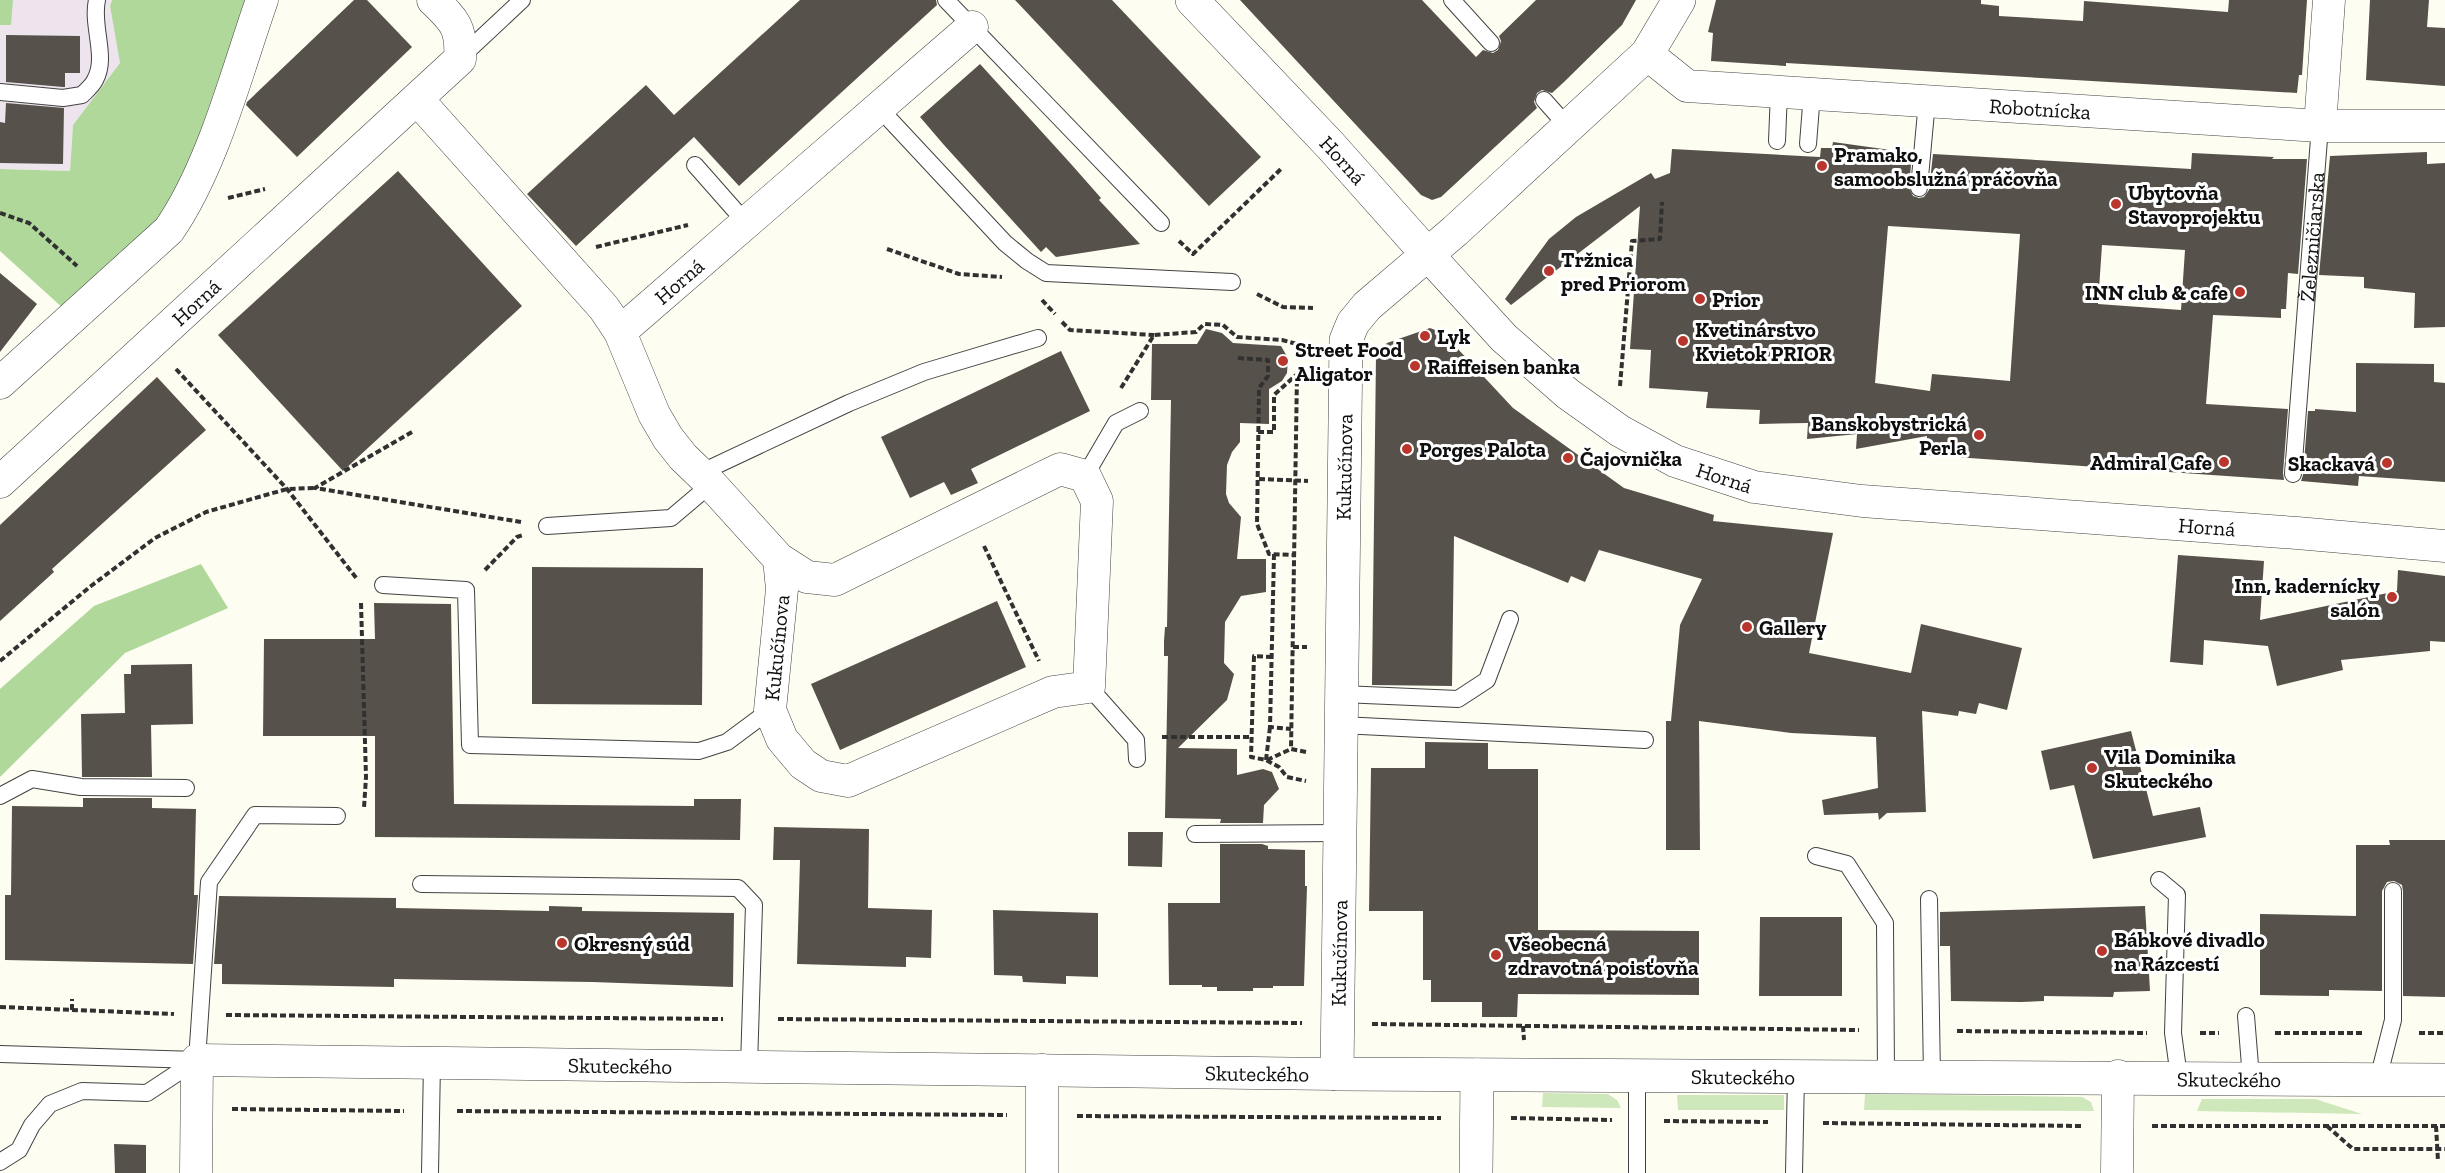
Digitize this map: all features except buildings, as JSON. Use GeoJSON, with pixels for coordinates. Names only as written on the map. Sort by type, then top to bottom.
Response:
{"type":"FeatureCollection","features":[{"type":"Feature","properties":{"kind":"street"},"geometry":{"type":"LineString","coordinates":[[0,383],[169,230],[184,208],[217,129],[262,0]]}},
{"type":"Feature","properties":{"kind":"street"},"geometry":{"type":"LineString","coordinates":[[434,0],[449,16],[461,37],[460,59]]}},
{"type":"Feature","properties":{"kind":"street","name":"Horná"},"geometry":{"type":"LineString","coordinates":[[1192,0],[1331,146],[1504,338],[1568,394],[1620,431],[1675,461],[1754,487],[1862,501],[2297,532],[2445,546]]}},
{"type":"Feature","properties":{"kind":"street","name":"Kukučínova"},"geometry":{"type":"LineString","coordinates":[[1337,1074],[1346,340],[1353,323],[1367,306],[1428,255],[1647,54],[1679,0]]}},
{"type":"Feature","properties":{"kind":"street","name":"Železničiarska"},"geometry":{"type":"LineString","coordinates":[[2320,126],[2330,0]]}},
{"type":"Feature","properties":{"kind":"street","name":"Horná"},"geometry":{"type":"LineString","coordinates":[[620,332],[972,27]]}},
{"type":"Feature","properties":{"kind":"street","name":"Robotnícka"},"geometry":{"type":"LineString","coordinates":[[1647,54],[1687,86],[2320,126],[2445,126]]}},
{"type":"Feature","properties":{"kind":"street","name":"Horná"},"geometry":{"type":"LineString","coordinates":[[0,482],[460,59]]}},
{"type":"Feature","properties":{"kind":"street"},"geometry":{"type":"LineString","coordinates":[[417,99],[558,255],[604,308],[620,332]]}},
{"type":"Feature","properties":{"kind":"street","name":"Kukučínova"},"geometry":{"type":"LineString","coordinates":[[620,332],[658,422],[668,438],[779,559],[807,577],[835,580],[1060,469],[1085,476]]}},
{"type":"Feature","properties":{"kind":"street"},"geometry":{"type":"LineString","coordinates":[[1085,476],[1097,501],[1089,687]]}},
{"type":"Feature","properties":{"kind":"street","name":"Kukučínova"},"geometry":{"type":"LineString","coordinates":[[779,559],[782,589],[770,710],[782,739],[803,764],[821,776],[848,781],[1053,692],[1089,687]]}},
{"type":"Feature","properties":{"kind":"street"},"geometry":{"type":"LineString","coordinates":[[196,1173],[197,1060]]}},
{"type":"Feature","properties":{"kind":"street","name":"Skuteckého"},"geometry":{"type":"LineString","coordinates":[[197,1060],[1337,1074],[2118,1076],[2445,1080]]}},
{"type":"Feature","properties":{"kind":"street"},"geometry":{"type":"LineString","coordinates":[[1042,1070],[1042,1173]]}},
{"type":"Feature","properties":{"kind":"street"},"geometry":{"type":"LineString","coordinates":[[1476,1173],[1477,1075]]}},
{"type":"Feature","properties":{"kind":"street"},"geometry":{"type":"LineString","coordinates":[[2117,1173],[2118,1076]]}},
{"type":"Feature","properties":{"kind":"lane"},"geometry":{"type":"LineString","coordinates":[[0,92],[63,98],[82,95],[95,79],[100,56],[95,29],[97,0]]}},
{"type":"Feature","properties":{"kind":"lane"},"geometry":{"type":"LineString","coordinates":[[460,59],[522,0]]}},
{"type":"Feature","properties":{"kind":"lane"},"geometry":{"type":"LineString","coordinates":[[946,0],[1161,223]]}},
{"type":"Feature","properties":{"kind":"lane"},"geometry":{"type":"LineString","coordinates":[[1452,0],[1491,43]]}},
{"type":"Feature","properties":{"kind":"lane"},"geometry":{"type":"LineString","coordinates":[[1777,141],[1779,92]]}},
{"type":"Feature","properties":{"kind":"lane"},"geometry":{"type":"LineString","coordinates":[[1808,144],[1812,93]]}},
{"type":"Feature","properties":{"kind":"lane"},"geometry":{"type":"LineString","coordinates":[[1544,100],[1568,127]]}},
{"type":"Feature","properties":{"kind":"lane"},"geometry":{"type":"LineString","coordinates":[[1919,188],[1927,101]]}},
{"type":"Feature","properties":{"kind":"lane"},"geometry":{"type":"LineString","coordinates":[[879,108],[1005,243],[1046,273],[1232,282]]}},
{"type":"Feature","properties":{"kind":"lane","name":"Železničiarska"},"geometry":{"type":"LineString","coordinates":[[2293,474],[2320,126]]}},
{"type":"Feature","properties":{"kind":"lane"},"geometry":{"type":"LineString","coordinates":[[695,165],[747,224]]}},
{"type":"Feature","properties":{"kind":"lane"},"geometry":{"type":"LineString","coordinates":[[547,526],[672,518],[705,478],[849,403],[924,372],[1038,338]]}},
{"type":"Feature","properties":{"kind":"lane"},"geometry":{"type":"LineString","coordinates":[[1085,476],[1116,423],[1140,411]]}},
{"type":"Feature","properties":{"kind":"lane"},"geometry":{"type":"LineString","coordinates":[[383,585],[466,590],[470,745],[699,751],[728,742],[770,710]]}},
{"type":"Feature","properties":{"kind":"lane"},"geometry":{"type":"LineString","coordinates":[[1342,710],[1458,699],[1487,680],[1510,619]]}},
{"type":"Feature","properties":{"kind":"lane"},"geometry":{"type":"LineString","coordinates":[[1089,687],[1136,740],[1137,759]]}},
{"type":"Feature","properties":{"kind":"lane"},"geometry":{"type":"LineString","coordinates":[[1342,710],[1645,740]]}},
{"type":"Feature","properties":{"kind":"lane"},"geometry":{"type":"LineString","coordinates":[[0,796],[32,779],[81,787],[186,788]]}},
{"type":"Feature","properties":{"kind":"lane"},"geometry":{"type":"LineString","coordinates":[[197,1060],[209,882],[255,815],[337,816]]}},
{"type":"Feature","properties":{"kind":"lane"},"geometry":{"type":"LineString","coordinates":[[1196,834],[1340,833]]}},
{"type":"Feature","properties":{"kind":"lane"},"geometry":{"type":"LineString","coordinates":[[1816,856],[1847,864],[1885,923],[1886,1076]]}},
{"type":"Feature","properties":{"kind":"lane"},"geometry":{"type":"LineString","coordinates":[[2159,880],[2177,895],[2173,1033],[2179,1077]]}},
{"type":"Feature","properties":{"kind":"lane"},"geometry":{"type":"LineString","coordinates":[[422,884],[738,888],[754,905],[749,1066]]}},
{"type":"Feature","properties":{"kind":"lane"},"geometry":{"type":"LineString","coordinates":[[2378,1079],[2393,1020],[2393,891]]}},
{"type":"Feature","properties":{"kind":"lane"},"geometry":{"type":"LineString","coordinates":[[1929,899],[1932,1076]]}},
{"type":"Feature","properties":{"kind":"lane"},"geometry":{"type":"LineString","coordinates":[[2246,1016],[2251,1078]]}},
{"type":"Feature","properties":{"kind":"lane"},"geometry":{"type":"LineString","coordinates":[[0,1054],[197,1060]]}},
{"type":"Feature","properties":{"kind":"lane"},"geometry":{"type":"LineString","coordinates":[[0,1162],[20,1150],[32,1125],[50,1104],[82,1091],[147,1093],[197,1060]]}},
{"type":"Feature","properties":{"kind":"lane"},"geometry":{"type":"LineString","coordinates":[[430,1173],[432,1062]]}},
{"type":"Feature","properties":{"kind":"lane"},"geometry":{"type":"LineString","coordinates":[[1636,1173],[1637,1075]]}},
{"type":"Feature","properties":{"kind":"lane"},"geometry":{"type":"LineString","coordinates":[[1794,1173],[1796,1076]]}},
{"type":"Feature","properties":{"kind":"path"},"geometry":{"type":"LineString","coordinates":[[1161,223],[1193,254],[1282,168]]}},
{"type":"Feature","properties":{"kind":"path"},"geometry":{"type":"LineString","coordinates":[[184,208],[270,188]]}},
{"type":"Feature","properties":{"kind":"path"},"geometry":{"type":"LineString","coordinates":[[1620,386],[1632,241],[1660,240],[1662,202]]}},
{"type":"Feature","properties":{"kind":"path"},"geometry":{"type":"LineString","coordinates":[[0,213],[29,223],[103,290]]}},
{"type":"Feature","properties":{"kind":"path"},"geometry":{"type":"LineString","coordinates":[[558,255],[719,218],[747,224]]}},
{"type":"Feature","properties":{"kind":"path"},"geometry":{"type":"LineString","coordinates":[[887,249],[959,274],[1008,278]]}},
{"type":"Feature","properties":{"kind":"path"},"geometry":{"type":"LineString","coordinates":[[1232,282],[1283,307],[1313,308]]}},
{"type":"Feature","properties":{"kind":"path"},"geometry":{"type":"LineString","coordinates":[[1039,297],[1070,330],[1154,335],[1196,332],[1204,324],[1223,325],[1237,337],[1282,340],[1313,348]]}},
{"type":"Feature","properties":{"kind":"path"},"geometry":{"type":"LineString","coordinates":[[1116,394],[1124,386],[1154,335]]}},
{"type":"Feature","properties":{"kind":"path"},"geometry":{"type":"LineString","coordinates":[[152,342],[287,489],[360,582],[360,587]]}},
{"type":"Feature","properties":{"kind":"path"},"geometry":{"type":"LineString","coordinates":[[1238,358],[1268,360],[1268,376],[1259,388],[1257,524],[1269,554],[1294,555]]}},
{"type":"Feature","properties":{"kind":"path"},"geometry":{"type":"LineString","coordinates":[[1258,432],[1274,432],[1274,395],[1297,375],[1312,376]]}},
{"type":"Feature","properties":{"kind":"path"},"geometry":{"type":"LineString","coordinates":[[1291,749],[1297,375]]}},
{"type":"Feature","properties":{"kind":"path"},"geometry":{"type":"LineString","coordinates":[[315,488],[412,432]]}},
{"type":"Feature","properties":{"kind":"path"},"geometry":{"type":"LineString","coordinates":[[1259,479],[1311,481]]}},
{"type":"Feature","properties":{"kind":"path"},"geometry":{"type":"LineString","coordinates":[[0,661],[91,586],[155,538],[206,512],[287,489],[315,488],[547,526]]}},
{"type":"Feature","properties":{"kind":"path"},"geometry":{"type":"LineString","coordinates":[[969,514],[1053,692]]}},
{"type":"Feature","properties":{"kind":"path"},"geometry":{"type":"LineString","coordinates":[[466,590],[518,537],[547,526]]}},
{"type":"Feature","properties":{"kind":"path"},"geometry":{"type":"LineString","coordinates":[[1266,760],[1270,727],[1274,554]]}},
{"type":"Feature","properties":{"kind":"path"},"geometry":{"type":"LineString","coordinates":[[360,598],[366,777]]}},
{"type":"Feature","properties":{"kind":"path"},"geometry":{"type":"LineString","coordinates":[[1293,647],[1311,647]]}},
{"type":"Feature","properties":{"kind":"path"},"geometry":{"type":"LineString","coordinates":[[1272,657],[1254,656],[1251,757],[1266,760],[1279,767],[1287,777],[1310,782]]}},
{"type":"Feature","properties":{"kind":"path"},"geometry":{"type":"LineString","coordinates":[[1270,727],[1291,729]]}},
{"type":"Feature","properties":{"kind":"path"},"geometry":{"type":"LineString","coordinates":[[1169,737],[1252,737]]}},
{"type":"Feature","properties":{"kind":"path"},"geometry":{"type":"LineString","coordinates":[[1266,760],[1291,749],[1310,752]]}},
{"type":"Feature","properties":{"kind":"path"},"geometry":{"type":"LineString","coordinates":[[72,999],[72,1010]]}},
{"type":"Feature","properties":{"kind":"path"},"geometry":{"type":"LineString","coordinates":[[0,1007],[199,1015],[1308,1023]]}},
{"type":"Feature","properties":{"kind":"path"},"geometry":{"type":"LineString","coordinates":[[196,1109],[1011,1115]]}},
{"type":"Feature","properties":{"kind":"path"},"geometry":{"type":"LineString","coordinates":[[1070,1116],[1441,1118]]}},
{"type":"Feature","properties":{"kind":"path"},"geometry":{"type":"LineString","coordinates":[[2144,1126],[2445,1126]]}},
{"type":"Feature","properties":{"kind":"path"},"geometry":{"type":"LineString","coordinates":[[2327,1126],[2353,1149],[2445,1149]]}},
{"type":"Feature","properties":{"kind":"path"},"geometry":{"type":"LineString","coordinates":[[2436,1126],[2438,1161]]}},
{"type":"Feature","properties":{"kind":"shaded area"},"geometry":{"type":"Polygon","coordinates":[[[13,0],[112,0],[110,6],[120,63],[73,125],[70,171],[0,169],[0,25],[10,25],[13,0]]]}},
{"type":"Feature","properties":{"kind":"green space"},"geometry":{"type":"Polygon","coordinates":[[[0,0],[13,0],[11,25],[0,25],[0,0]]]}},
{"type":"Feature","properties":{"kind":"green space"},"geometry":{"type":"Polygon","coordinates":[[[112,0],[246,0],[176,201],[139,244],[64,309],[0,251],[0,169],[70,171],[73,125],[120,63],[110,6],[112,0]]]}},
{"type":"Feature","properties":{"kind":"green space"},"geometry":{"type":"Polygon","coordinates":[[[201,564],[228,608],[125,653],[0,777],[0,689],[94,606],[201,564]]]}},
{"type":"Feature","properties":{"kind":"green space"},"geometry":{"type":"Polygon","coordinates":[[[1543,1093],[1608,1094],[1617,1100],[1621,1108],[1542,1107],[1543,1093]]]}},
{"type":"Feature","properties":{"kind":"green space"},"geometry":{"type":"Polygon","coordinates":[[[1865,1094],[2082,1097],[2091,1102],[2094,1111],[1864,1110],[1865,1094]]]}},
{"type":"Feature","properties":{"kind":"green space"},"geometry":{"type":"Polygon","coordinates":[[[1677,1095],[1784,1095],[1784,1110],[1678,1110],[1677,1095]]]}},
{"type":"Feature","properties":{"kind":"green space"},"geometry":{"type":"Polygon","coordinates":[[[2202,1099],[2315,1099],[2362,1114],[2197,1111],[2202,1099]]]}},
{"type":"Feature","properties":{"kind":"place","name":"Pramako, samoobslužná práčovňa"},"geometry":{"type":"Point","coordinates":[1822,166]}},
{"type":"Feature","properties":{"kind":"place","name":"Ubytovňa Stavoprojektu"},"geometry":{"type":"Point","coordinates":[2116,204]}},
{"type":"Feature","properties":{"kind":"place","name":"Tržnica pred Priorom"},"geometry":{"type":"Point","coordinates":[1549,271]}},
{"type":"Feature","properties":{"kind":"place","name":"INN club & cafe"},"geometry":{"type":"Point","coordinates":[2240,292]}},
{"type":"Feature","properties":{"kind":"place","name":"Prior"},"geometry":{"type":"Point","coordinates":[1700,299]}},
{"type":"Feature","properties":{"kind":"place","name":"Lyk"},"geometry":{"type":"Point","coordinates":[1425,336]}},
{"type":"Feature","properties":{"kind":"place","name":"Kvetinárstvo Kvietok PRIOR"},"geometry":{"type":"Point","coordinates":[1683,341]}},
{"type":"Feature","properties":{"kind":"place","name":"Street Food Aligator"},"geometry":{"type":"Point","coordinates":[1283,361]}},
{"type":"Feature","properties":{"kind":"place","name":"Raiffeisen banka"},"geometry":{"type":"Point","coordinates":[1415,366]}},
{"type":"Feature","properties":{"kind":"place","name":"Banskobystrická Perla"},"geometry":{"type":"Point","coordinates":[1979,435]}},
{"type":"Feature","properties":{"kind":"place","name":"Porges Palota"},"geometry":{"type":"Point","coordinates":[1407,449]}},
{"type":"Feature","properties":{"kind":"place","name":"Čajovnička"},"geometry":{"type":"Point","coordinates":[1568,458]}},
{"type":"Feature","properties":{"kind":"place","name":"Admiral Cafe"},"geometry":{"type":"Point","coordinates":[2224,462]}},
{"type":"Feature","properties":{"kind":"place","name":"Skackavá"},"geometry":{"type":"Point","coordinates":[2387,463]}},
{"type":"Feature","properties":{"kind":"place","name":"Inn, kadernícky salón"},"geometry":{"type":"Point","coordinates":[2392,597]}},
{"type":"Feature","properties":{"kind":"place","name":"Gallery"},"geometry":{"type":"Point","coordinates":[1747,627]}},
{"type":"Feature","properties":{"kind":"place","name":"Vila Dominika Skuteckého"},"geometry":{"type":"Point","coordinates":[2092,768]}},
{"type":"Feature","properties":{"kind":"place","name":"Okresný súd"},"geometry":{"type":"Point","coordinates":[562,943]}},
{"type":"Feature","properties":{"kind":"place","name":"Bábkové divadlo na Rázcestí"},"geometry":{"type":"Point","coordinates":[2102,951]}},
{"type":"Feature","properties":{"kind":"place","name":"Všeobecná zdravotná poisťovňa"},"geometry":{"type":"Point","coordinates":[1496,955]}}]}
